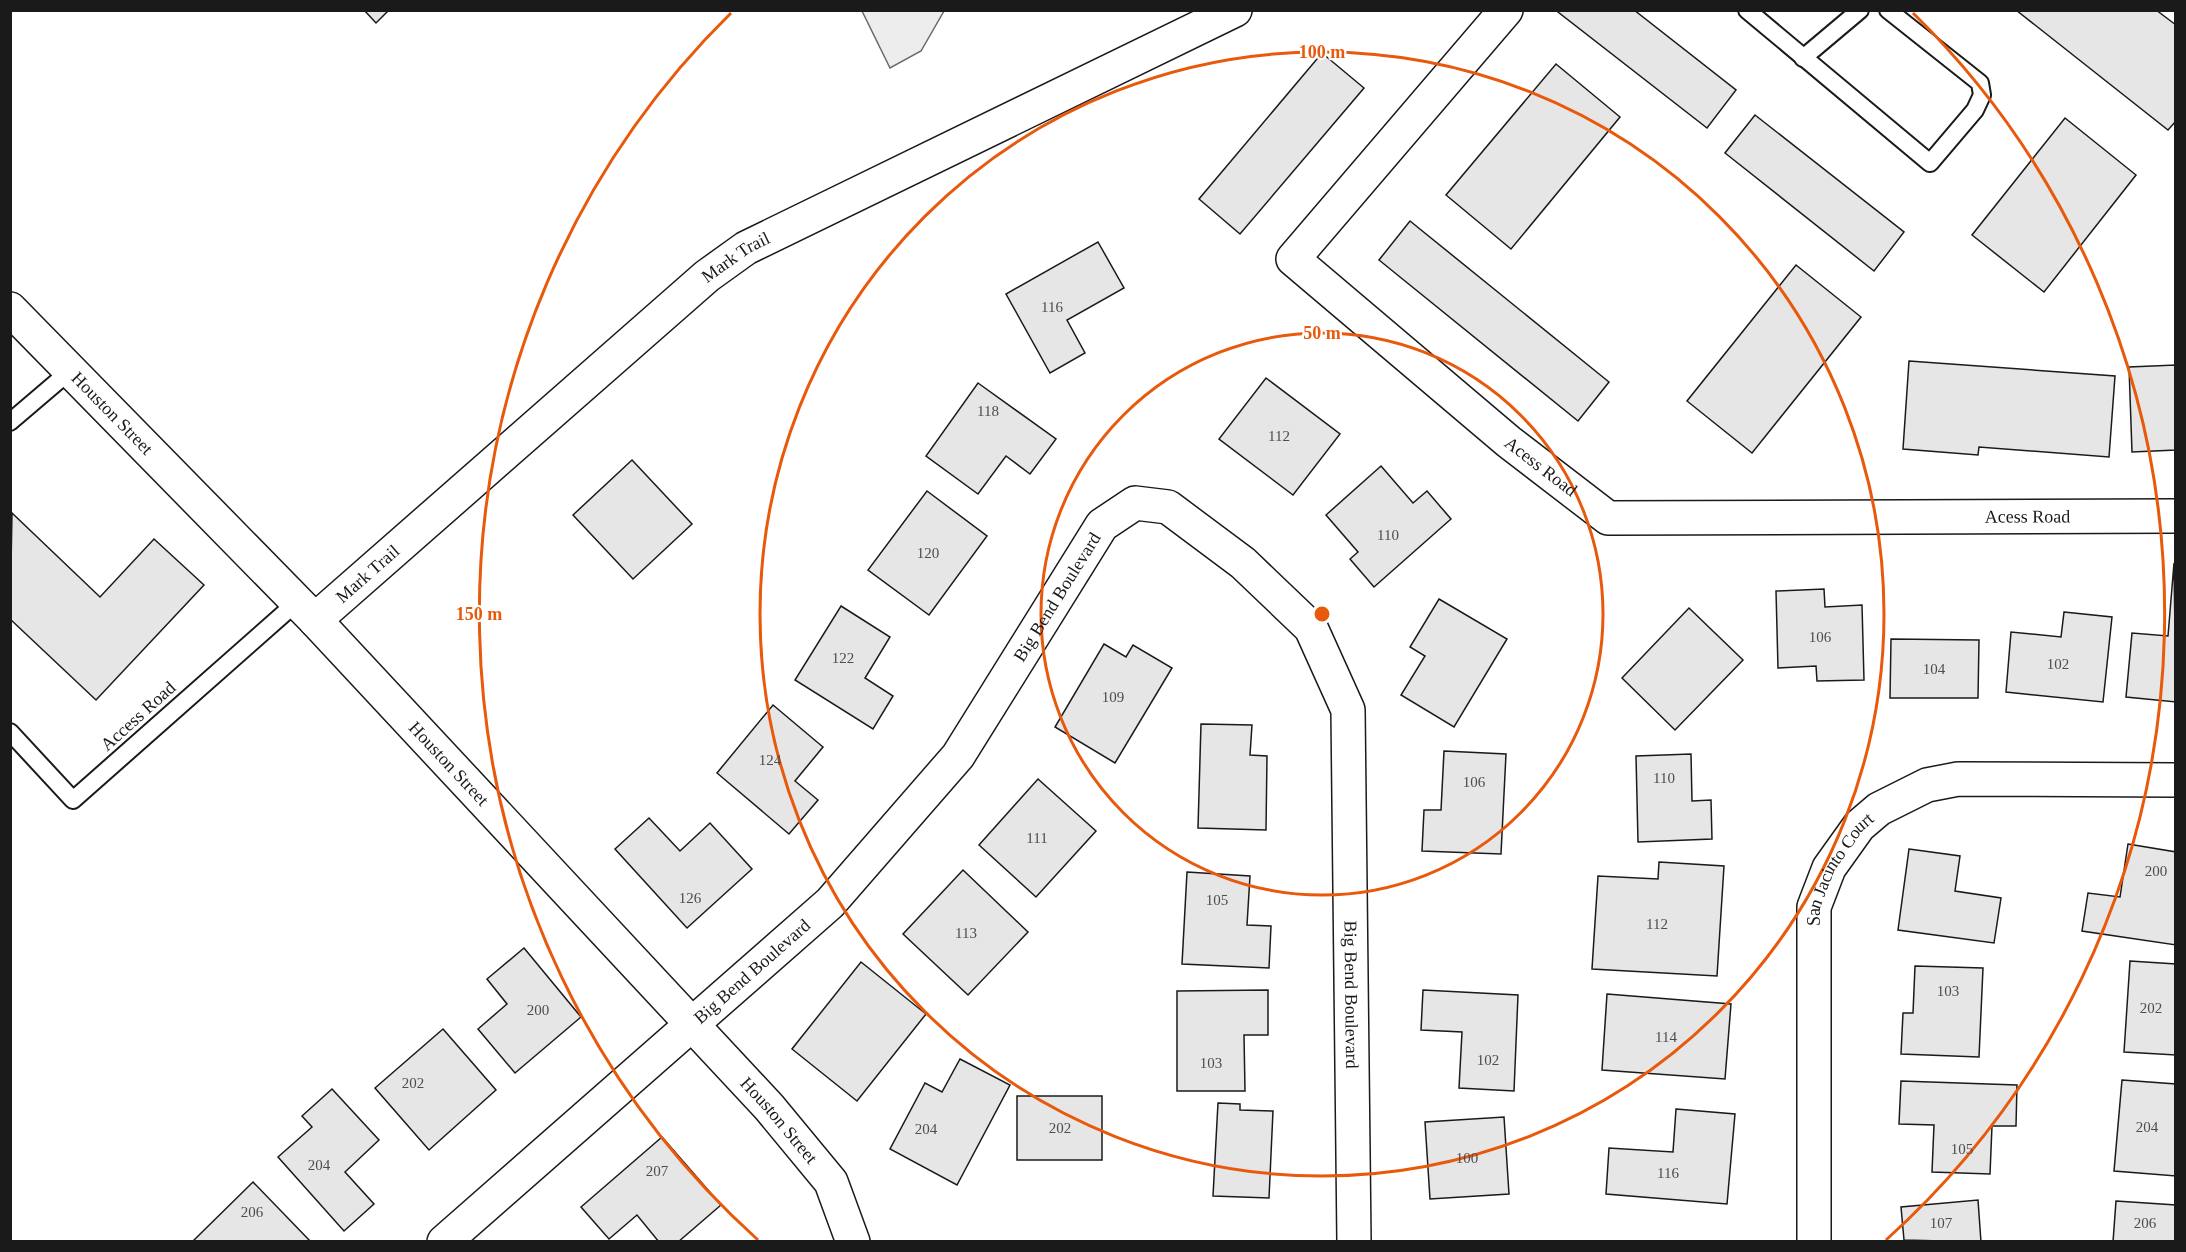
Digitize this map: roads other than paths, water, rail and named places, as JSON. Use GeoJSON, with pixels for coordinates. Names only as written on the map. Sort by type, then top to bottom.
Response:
{"type":"FeatureCollection","features":[{"type":"Feature","properties":{"kind":"street","name":"Mark Trail"},"geometry":{"type":"LineString","coordinates":[[306,611],[707,276],[746,248],[1235,10]]}},
{"type":"Feature","properties":{"kind":"street","name":"Acess Road"},"geometry":{"type":"LineString","coordinates":[[1506,10],[1293,259],[1509,442],[1608,518],[2175,516]]}},
{"type":"Feature","properties":{"kind":"street","name":"Houston Street"},"geometry":{"type":"LineString","coordinates":[[10,309],[306,611],[769,1107],[831,1182],[853,1242]]}},
{"type":"Feature","properties":{"kind":"street","name":"Big Bend Boulevard"},"geometry":{"type":"LineString","coordinates":[[444,1242],[830,903],[958,756],[1102,525],[1135,503],[1168,507],[1243,563],[1311,628],[1348,710],[1354,1242]]}},
{"type":"Feature","properties":{"kind":"street","name":"San Jacinto Court"},"geometry":{"type":"LineString","coordinates":[[1814,1242],[1814,907],[1829,868],[1859,826],[1879,809],[1927,785],[1958,779],[2175,780]]}},
{"type":"Feature","properties":{"kind":"lane"},"geometry":{"type":"LineString","coordinates":[[1747,10],[1930,163],[1975,110],[1982,95],[1980,83],[1888,10]]}},
{"type":"Feature","properties":{"kind":"lane"},"geometry":{"type":"LineString","coordinates":[[1803,58],[1860,10]]}},
{"type":"Feature","properties":{"kind":"lane"},"geometry":{"type":"LineString","coordinates":[[10,422],[70,370]]}},
{"type":"Feature","properties":{"kind":"lane","name":"Access Road"},"geometry":{"type":"LineString","coordinates":[[10,732],[73,800],[306,611]]}}]}
